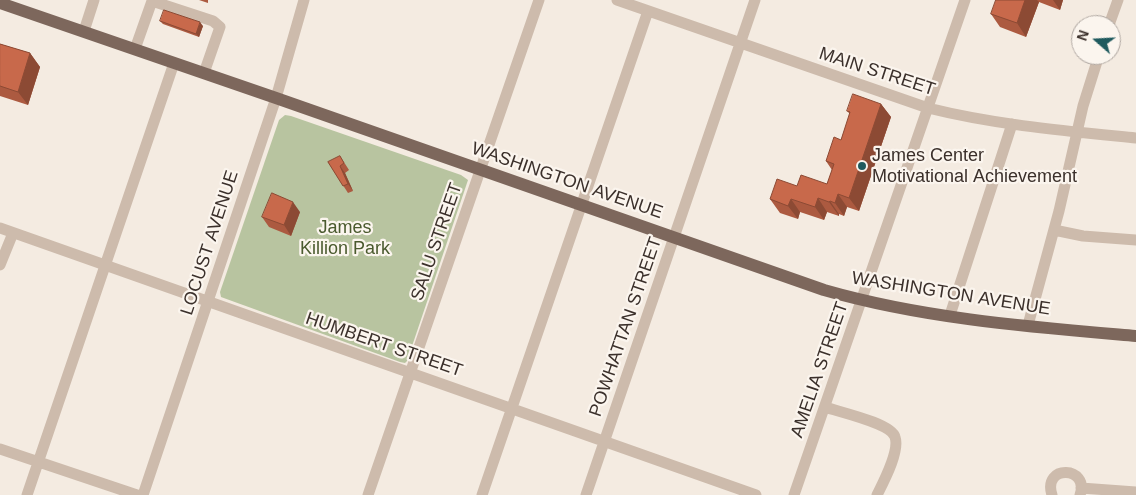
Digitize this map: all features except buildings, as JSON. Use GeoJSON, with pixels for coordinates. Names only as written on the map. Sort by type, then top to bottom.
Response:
{"type":"FeatureCollection","features":[{"type":"Feature","properties":{"kind":"main road","name":"WASHINGTON AVENUE"},"geometry":{"type":"LineString","coordinates":[[0,3],[824,290],[862,300],[950,315],[1136,336]]}},
{"type":"Feature","properties":{"kind":"street"},"geometry":{"type":"LineString","coordinates":[[84,31],[94,0]]}},
{"type":"Feature","properties":{"kind":"street","name":"LOCUST AVENUE"},"geometry":{"type":"LineString","coordinates":[[144,495],[276,98],[304,0]]}},
{"type":"Feature","properties":{"kind":"street","name":"SALU STREET"},"geometry":{"type":"LineString","coordinates":[[368,495],[539,0]]}},
{"type":"Feature","properties":{"kind":"street","name":"MAIN STREET"},"geometry":{"type":"LineString","coordinates":[[617,0],[928,108],[1012,124],[1136,138]]}},
{"type":"Feature","properties":{"kind":"street","name":"POWHATTAN STREET"},"geometry":{"type":"LineString","coordinates":[[586,495],[755,0]]}},
{"type":"Feature","properties":{"kind":"street","name":"AMELIA STREET"},"geometry":{"type":"LineString","coordinates":[[794,495],[965,0]]}},
{"type":"Feature","properties":{"kind":"street"},"geometry":{"type":"LineString","coordinates":[[1113,15],[1118,0]]}},
{"type":"Feature","properties":{"kind":"street"},"geometry":{"type":"LineString","coordinates":[[135,49],[152,1],[164,2],[214,21],[220,27],[204,73]]}},
{"type":"Feature","properties":{"kind":"street"},"geometry":{"type":"LineString","coordinates":[[482,495],[648,11]]}},
{"type":"Feature","properties":{"kind":"street"},"geometry":{"type":"LineString","coordinates":[[27,495],[174,63]]}},
{"type":"Feature","properties":{"kind":"street"},"geometry":{"type":"LineString","coordinates":[[1028,325],[1054,230],[1076,132],[1096,65]]}},
{"type":"Feature","properties":{"kind":"street"},"geometry":{"type":"LineString","coordinates":[[950,315],[1012,124]]}},
{"type":"Feature","properties":{"kind":"street","name":"HUMBERT STREET"},"geometry":{"type":"LineString","coordinates":[[0,228],[756,495]]}},
{"type":"Feature","properties":{"kind":"street"},"geometry":{"type":"LineString","coordinates":[[1054,230],[1083,236],[1136,240]]}},
{"type":"Feature","properties":{"kind":"street"},"geometry":{"type":"LineString","coordinates":[[0,265],[13,232]]}},
{"type":"Feature","properties":{"kind":"street"},"geometry":{"type":"LineString","coordinates":[[825,407],[880,425],[890,429],[894,434],[896,442],[894,454],[877,495]]}},
{"type":"Feature","properties":{"kind":"street"},"geometry":{"type":"LineString","coordinates":[[0,449],[136,495]]}},
{"type":"Feature","properties":{"kind":"street"},"geometry":{"type":"LineString","coordinates":[[1052,495],[1050,484],[1052,479],[1061,473],[1071,473],[1076,476],[1079,480],[1081,492],[1136,492]]}},
{"type":"Feature","properties":{"kind":"green space","name":"James Killion Park"},"geometry":{"type":"Polygon","coordinates":[[[285,115],[461,175],[468,180],[405,363],[221,297],[220,292],[279,120],[285,115]]]}},
{"type":"Feature","properties":{"kind":"place","name":"James Center Motivational Achievement"},"geometry":{"type":"Point","coordinates":[862,166]}}]}
